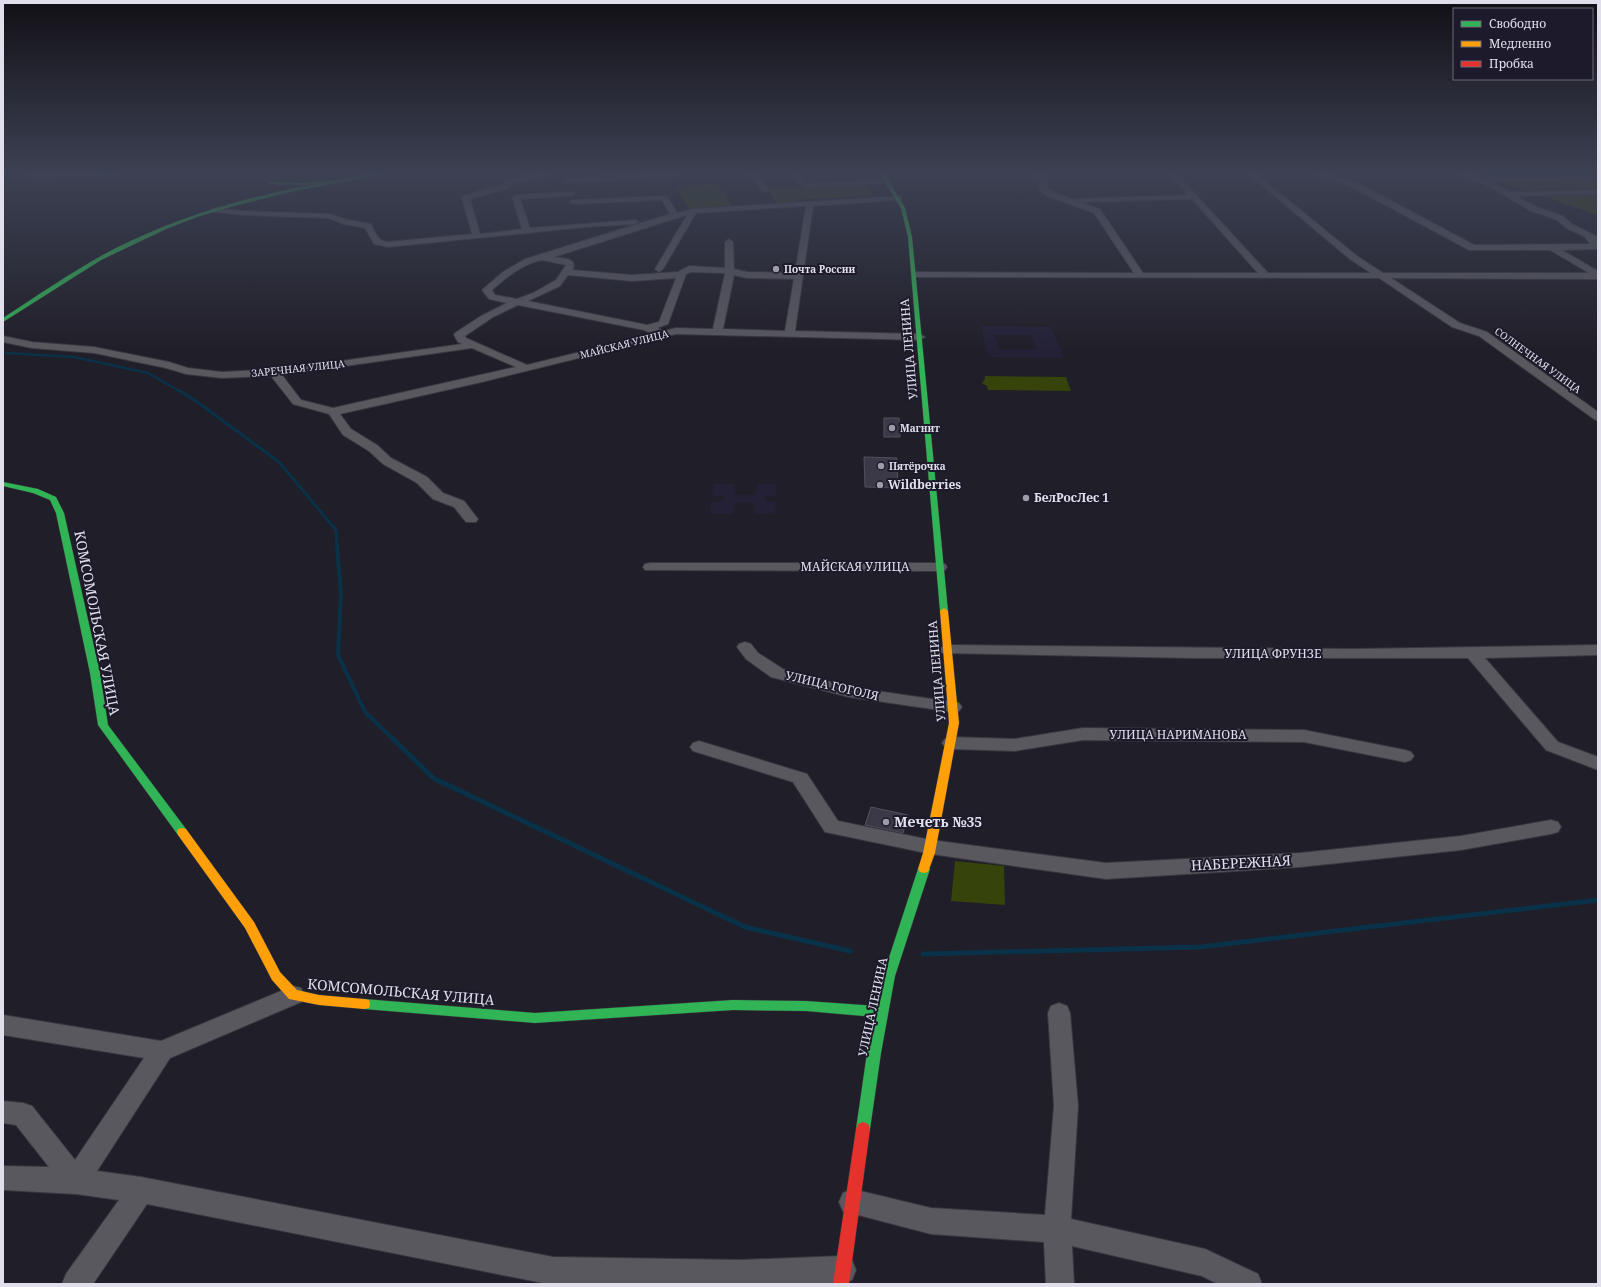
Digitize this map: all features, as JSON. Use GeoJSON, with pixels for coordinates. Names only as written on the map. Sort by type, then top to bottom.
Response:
{"type":"FeatureCollection","features":[{"type":"Feature","properties":{"kind":"street"},"geometry":{"type":"LineString","coordinates":[[3,320],[77,272],[133,241],[154,232]]}},
{"type":"Feature","properties":{"kind":"street"},"geometry":{"type":"LineString","coordinates":[[371,232],[375,240],[381,245],[394,245],[516,232]]}},
{"type":"Feature","properties":{"kind":"street"},"geometry":{"type":"LineString","coordinates":[[476,232],[477,236]]}},
{"type":"Feature","properties":{"kind":"street"},"geometry":{"type":"LineString","coordinates":[[622,232],[531,260],[505,274],[487,290],[492,297],[647,328],[663,334]]}},
{"type":"Feature","properties":{"kind":"street"},"geometry":{"type":"LineString","coordinates":[[660,269],[681,232]]}},
{"type":"Feature","properties":{"kind":"street"},"geometry":{"type":"LineString","coordinates":[[790,333],[805,232]]}},
{"type":"Feature","properties":{"kind":"street","name":"УЛИЦА ЛЕНИНА"},"geometry":{"type":"LineString","coordinates":[[842,1277],[852,1202],[889,976],[931,847],[954,724],[915,275],[909,232]]}},
{"type":"Feature","properties":{"kind":"street"},"geometry":{"type":"LineString","coordinates":[[1111,232],[1140,275]]}},
{"type":"Feature","properties":{"kind":"street"},"geometry":{"type":"LineString","coordinates":[[1226,232],[1265,275]]}},
{"type":"Feature","properties":{"kind":"street","name":"СОЛНЕЧНАЯ УЛИЦА"},"geometry":{"type":"LineString","coordinates":[[1322,232],[1354,258],[1456,325],[1483,334],[1598,417]]}},
{"type":"Feature","properties":{"kind":"street"},"geometry":{"type":"LineString","coordinates":[[1442,232],[1472,248],[1597,247],[1588,236]]}},
{"type":"Feature","properties":{"kind":"street"},"geometry":{"type":"LineString","coordinates":[[1581,232],[1598,240]]}},
{"type":"Feature","properties":{"kind":"street"},"geometry":{"type":"LineString","coordinates":[[718,331],[730,271],[729,242]]}},
{"type":"Feature","properties":{"kind":"street"},"geometry":{"type":"LineString","coordinates":[[1553,248],[1598,275]]}},
{"type":"Feature","properties":{"kind":"street"},"geometry":{"type":"LineString","coordinates":[[526,368],[462,340],[459,336],[477,321],[518,302],[540,294],[559,282],[564,272],[570,267],[570,264],[565,261],[544,257]]}},
{"type":"Feature","properties":{"kind":"street"},"geometry":{"type":"LineString","coordinates":[[647,328],[663,324],[681,276],[689,269],[730,271],[747,275],[798,276]]}},
{"type":"Feature","properties":{"kind":"street"},"geometry":{"type":"LineString","coordinates":[[564,272],[632,278],[681,276]]}},
{"type":"Feature","properties":{"kind":"street"},"geometry":{"type":"LineString","coordinates":[[915,275],[1598,275]]}},
{"type":"Feature","properties":{"kind":"street"},"geometry":{"type":"LineString","coordinates":[[1584,275],[1598,283]]}},
{"type":"Feature","properties":{"kind":"street","name":"МАЙСКАЯ УЛИЦА"},"geometry":{"type":"LineString","coordinates":[[274,372],[296,402],[333,412],[526,368],[676,331],[920,337]]}},
{"type":"Feature","properties":{"kind":"street","name":"ЗАРЕЧНАЯ УЛИЦА"},"geometry":{"type":"LineString","coordinates":[[3,339],[32,345],[94,350],[169,365],[186,371],[222,375],[274,372],[474,345]]}},
{"type":"Feature","properties":{"kind":"street"},"geometry":{"type":"LineString","coordinates":[[333,412],[347,432],[373,448],[387,461],[422,480],[438,496],[459,504],[471,519]]}},
{"type":"Feature","properties":{"kind":"street","name":"КОМСОМОЛЬСКАЯ УЛИЦА"},"geometry":{"type":"LineString","coordinates":[[3,484],[35,491],[53,499],[62,520],[95,673],[103,725],[250,925],[276,976],[293,995],[319,1000],[535,1018],[733,1005],[806,1006],[882,1012]]}},
{"type":"Feature","properties":{"kind":"street","name":"МАЙСКАЯ УЛИЦА"},"geometry":{"type":"LineString","coordinates":[[650,567],[940,567]]}},
{"type":"Feature","properties":{"kind":"street","name":"УЛИЦА ГОГОЛЯ"},"geometry":{"type":"LineString","coordinates":[[745,647],[752,656],[777,673],[850,692],[952,707]]}},
{"type":"Feature","properties":{"kind":"street","name":"УЛИЦА ФРУНЗЕ"},"geometry":{"type":"LineString","coordinates":[[948,650],[1213,654],[1472,653],[1598,650]]}},
{"type":"Feature","properties":{"kind":"street"},"geometry":{"type":"LineString","coordinates":[[1472,653],[1552,746],[1598,764]]}},
{"type":"Feature","properties":{"kind":"street","name":"УЛИЦА НАРИМАНОВА"},"geometry":{"type":"LineString","coordinates":[[951,743],[1015,745],[1083,734],[1304,736],[1405,756]]}},
{"type":"Feature","properties":{"kind":"street","name":"НАБЕРЕЖНАЯ"},"geometry":{"type":"LineString","coordinates":[[699,747],[800,778],[832,827],[931,847],[1106,871],[1300,860],[1461,843],[1551,827]]}},
{"type":"Feature","properties":{"kind":"street"},"geometry":{"type":"LineString","coordinates":[[3,1025],[162,1050],[293,995]]}},
{"type":"Feature","properties":{"kind":"street"},"geometry":{"type":"LineString","coordinates":[[1058,1013],[1066,1106],[1057,1229],[1060,1284]]}},
{"type":"Feature","properties":{"kind":"street"},"geometry":{"type":"LineString","coordinates":[[76,1181],[162,1050]]}},
{"type":"Feature","properties":{"kind":"street"},"geometry":{"type":"LineString","coordinates":[[3,1112],[23,1114],[76,1181]]}},
{"type":"Feature","properties":{"kind":"street"},"geometry":{"type":"LineString","coordinates":[[3,1178],[76,1181],[141,1190],[553,1271],[842,1277]]}},
{"type":"Feature","properties":{"kind":"street"},"geometry":{"type":"LineString","coordinates":[[76,1284],[141,1190]]}},
{"type":"Feature","properties":{"kind":"street"},"geometry":{"type":"LineString","coordinates":[[852,1202],[930,1221],[1057,1229],[1205,1263],[1248,1284]]}},
{"type":"Feature","properties":{"kind":"shaded area"},"geometry":{"type":"Polygon","coordinates":[[[981,326],[1051,327],[1064,358],[988,357],[981,326]],[[994,335],[999,349],[1036,349],[1031,335],[994,335]]]}},
{"type":"Feature","properties":{"kind":"shaded area"},"geometry":{"type":"Polygon","coordinates":[[[714,484],[735,484],[734,495],[756,495],[757,484],[777,484],[776,496],[765,496],[765,501],[776,502],[775,514],[754,514],[755,503],[734,503],[733,514],[710,514],[711,502],[723,502],[724,496],[712,496],[714,484]]]}},
{"type":"Feature","properties":{"kind":"green space"},"geometry":{"type":"Polygon","coordinates":[[[985,376],[1066,377],[1071,391],[988,390],[987,386],[982,383],[985,376]]]}},
{"type":"Feature","properties":{"kind":"green space"},"geometry":{"type":"Polygon","coordinates":[[[955,861],[1004,866],[1005,905],[951,901],[955,861]]]}},
{"type":"Feature","properties":{"kind":"building","name":"Магнит"},"geometry":{"type":"Polygon","coordinates":[[[884,418],[899,418],[900,437],[884,437],[884,418]]]}},
{"type":"Feature","properties":{"kind":"building"},"geometry":{"type":"Polygon","coordinates":[[[864,457],[897,458],[898,488],[865,487],[864,457]]]}},
{"type":"Feature","properties":{"kind":"building","name":"Мечеть №35"},"geometry":{"type":"Polygon","coordinates":[[[871,807],[908,815],[903,833],[865,825],[871,807]]]}},
{"type":"Feature","properties":{"kind":"waterway"},"geometry":{"type":"LineString","coordinates":[[6,353],[74,357],[148,373],[181,392]]}},
{"type":"Feature","properties":{"kind":"waterway"},"geometry":{"type":"LineString","coordinates":[[180,391],[279,462],[336,530],[337,546]]}},
{"type":"Feature","properties":{"kind":"waterway"},"geometry":{"type":"LineString","coordinates":[[337,545],[341,595],[338,655],[365,712],[393,739]]}},
{"type":"Feature","properties":{"kind":"waterway"},"geometry":{"type":"LineString","coordinates":[[392,738],[433,778],[745,927],[850,951]]}},
{"type":"Feature","properties":{"kind":"waterway"},"geometry":{"type":"LineString","coordinates":[[923,954],[1200,947],[1598,900]]}},
{"type":"Feature","properties":{"kind":"traffic: fast"},"geometry":{"type":"LineString","coordinates":[[3,320],[99,259],[155,232]]}},
{"type":"Feature","properties":{"kind":"traffic: fast"},"geometry":{"type":"LineString","coordinates":[[909,232],[944,611]]}},
{"type":"Feature","properties":{"kind":"traffic: fast"},"geometry":{"type":"LineString","coordinates":[[3,484],[35,491],[53,499],[60,513],[95,673],[103,725],[182,832]]}},
{"type":"Feature","properties":{"kind":"traffic: fast"},"geometry":{"type":"LineString","coordinates":[[863,1129],[874,1053],[889,976],[924,869]]}},
{"type":"Feature","properties":{"kind":"traffic: fast"},"geometry":{"type":"LineString","coordinates":[[364,1004],[535,1018],[733,1005],[806,1006],[882,1012]]}},
{"type":"Feature","properties":{"kind":"traffic: slow"},"geometry":{"type":"LineString","coordinates":[[924,869],[929,853],[954,723],[944,611]]}},
{"type":"Feature","properties":{"kind":"traffic: slow"},"geometry":{"type":"LineString","coordinates":[[182,832],[250,925],[276,976],[293,995],[319,1000],[364,1004]]}},
{"type":"Feature","properties":{"kind":"traffic: jam"},"geometry":{"type":"LineString","coordinates":[[841,1284],[863,1129]]}},
{"type":"Feature","properties":{"kind":"place","name":"Почта России"},"geometry":{"type":"Point","coordinates":[776,269]}},
{"type":"Feature","properties":{"kind":"place","name":"Магнит"},"geometry":{"type":"Point","coordinates":[892,428]}},
{"type":"Feature","properties":{"kind":"place","name":"Пятёрочка"},"geometry":{"type":"Point","coordinates":[881,466]}},
{"type":"Feature","properties":{"kind":"place","name":"Wildberries"},"geometry":{"type":"Point","coordinates":[880,485]}},
{"type":"Feature","properties":{"kind":"place","name":"БелРосЛес 1"},"geometry":{"type":"Point","coordinates":[1026,498]}},
{"type":"Feature","properties":{"kind":"place","name":"Мечеть №35"},"geometry":{"type":"Point","coordinates":[886,822]}}]}
